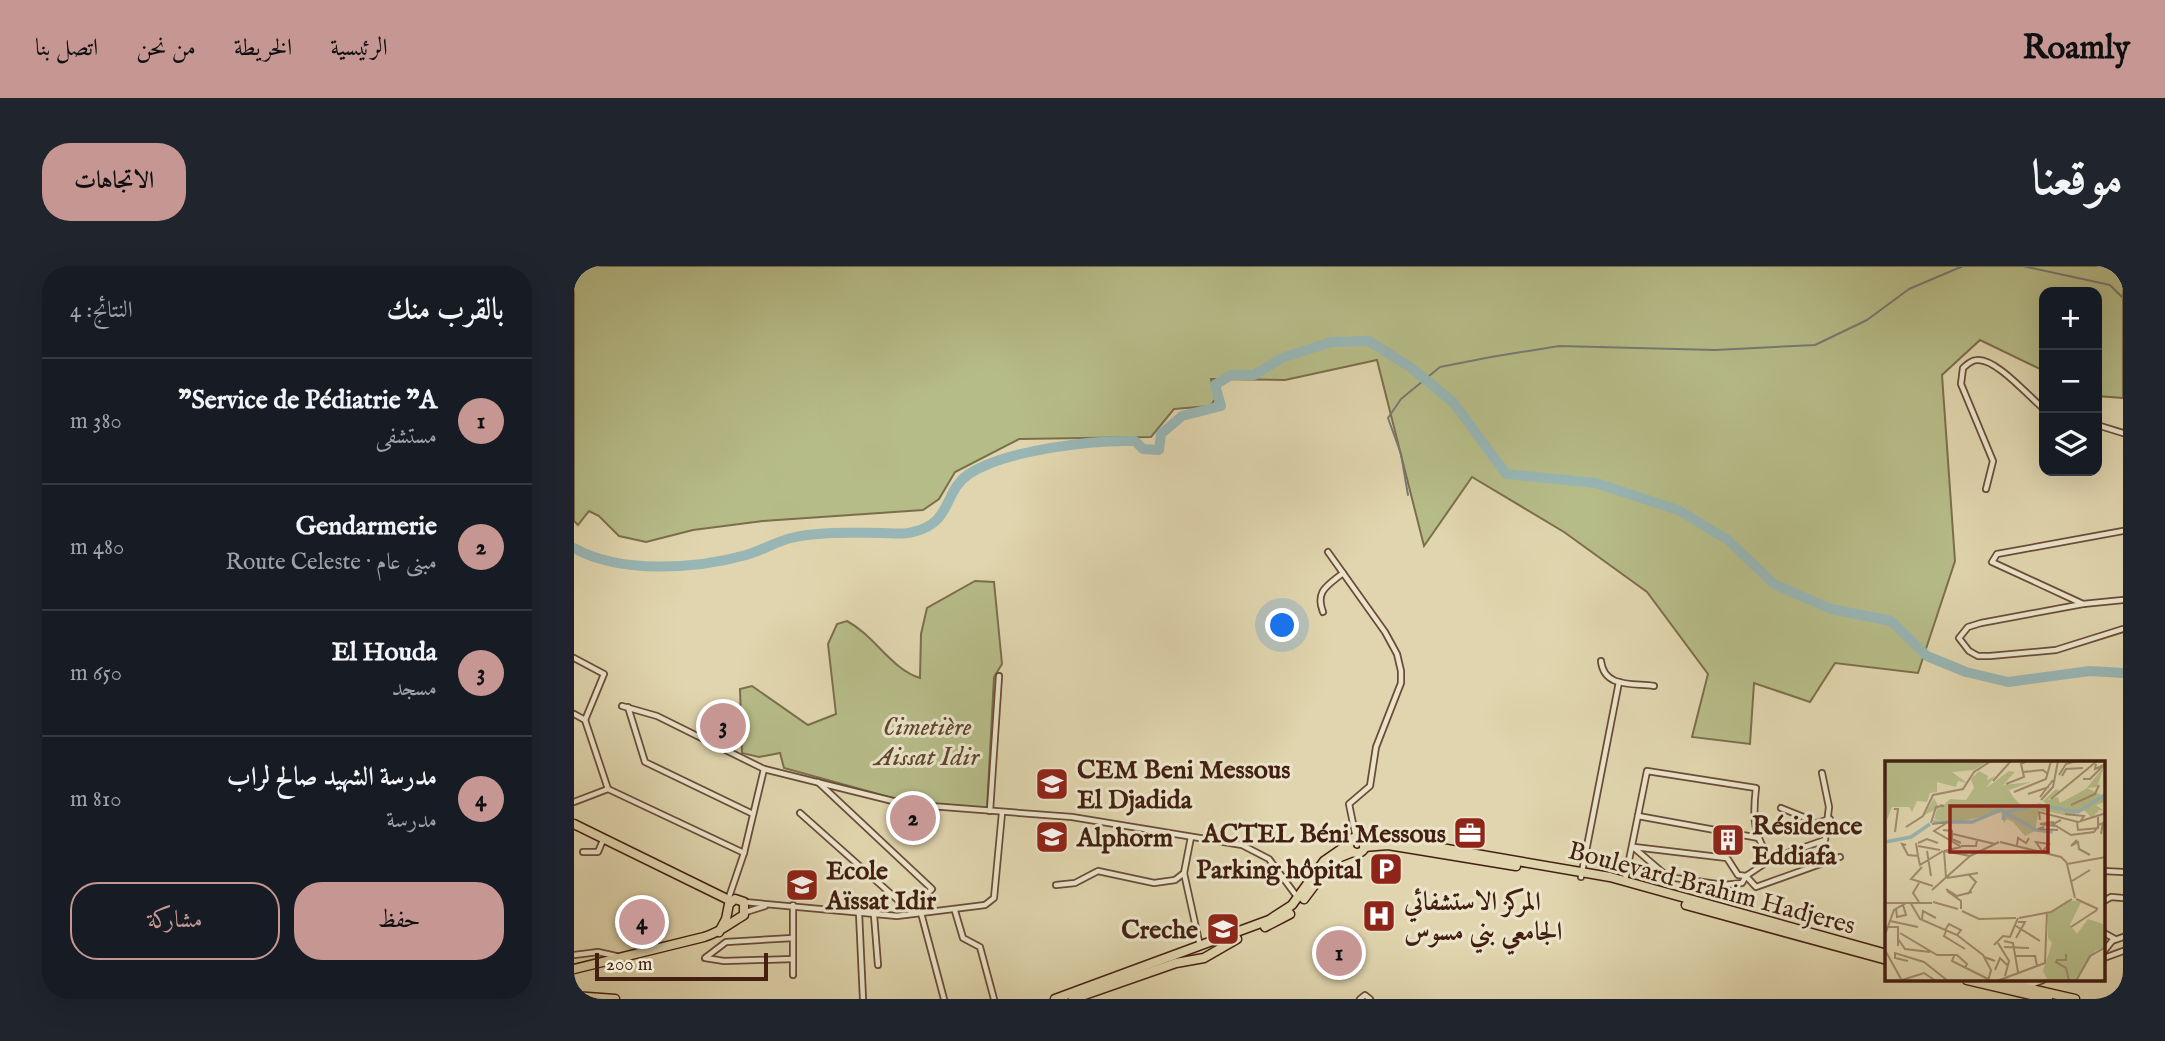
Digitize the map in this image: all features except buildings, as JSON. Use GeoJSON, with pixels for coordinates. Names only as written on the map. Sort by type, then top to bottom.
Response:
{"type":"FeatureCollection","features":[{"type":"Feature","properties":{"kind":"main road"},"geometry":{"type":"LineString","coordinates":[[574,824],[729,901],[738,899],[744,902],[746,912],[719,932],[616,956],[574,969]]}},
{"type":"Feature","properties":{"kind":"main road","name":"Boulevard Brahim Hadjeres"},"geometry":{"type":"LineString","coordinates":[[1357,844],[1389,839],[1625,881],[1885,953]]}},
{"type":"Feature","properties":{"kind":"main road"},"geometry":{"type":"LineString","coordinates":[[1073,999],[1176,963],[1194,960],[1206,949],[1269,920],[1298,899],[1324,861],[1357,844]]}},
{"type":"Feature","properties":{"kind":"main road"},"geometry":{"type":"LineString","coordinates":[[1055,999],[1189,951],[1206,949],[1288,915],[1333,860],[1357,844]]}},
{"type":"Feature","properties":{"kind":"main road"},"geometry":{"type":"LineString","coordinates":[[1582,874],[1885,959]]}},
{"type":"Feature","properties":{"kind":"main road"},"geometry":{"type":"LineString","coordinates":[[719,932],[728,912],[729,901]]}},
{"type":"Feature","properties":{"kind":"main road"},"geometry":{"type":"LineString","coordinates":[[728,912],[738,918]]}},
{"type":"Feature","properties":{"kind":"main road"},"geometry":{"type":"LineString","coordinates":[[1189,951],[1194,960]]}},
{"type":"Feature","properties":{"kind":"main road"},"geometry":{"type":"LineString","coordinates":[[1988,982],[2020,985],[2075,999]]}},
{"type":"Feature","properties":{"kind":"main road"},"geometry":{"type":"LineString","coordinates":[[2020,985],[2048,999]]}},
{"type":"Feature","properties":{"kind":"main road"},"geometry":{"type":"LineString","coordinates":[[574,996],[615,999]]}},
{"type":"Feature","properties":{"kind":"street"},"geometry":{"type":"LineString","coordinates":[[1986,489],[1993,461],[1961,384],[1963,368],[1973,360],[1981,359],[2005,373],[2039,404]]}},
{"type":"Feature","properties":{"kind":"street"},"geometry":{"type":"LineString","coordinates":[[2102,427],[2123,433]]}},
{"type":"Feature","properties":{"kind":"street"},"geometry":{"type":"LineString","coordinates":[[2083,604],[1992,562],[1997,554],[2017,548],[2123,531]]}},
{"type":"Feature","properties":{"kind":"street"},"geometry":{"type":"LineString","coordinates":[[1328,552],[1393,645],[1402,677],[1376,747],[1370,786],[1349,804],[1357,844]]}},
{"type":"Feature","properties":{"kind":"street"},"geometry":{"type":"LineString","coordinates":[[1323,612],[1318,599],[1320,592],[1343,573]]}},
{"type":"Feature","properties":{"kind":"street"},"geometry":{"type":"LineString","coordinates":[[2123,600],[2083,604],[1981,622],[1968,627],[1959,638],[1969,651],[1978,656],[1990,656],[2056,650],[2123,629]]}},
{"type":"Feature","properties":{"kind":"street"},"geometry":{"type":"LineString","coordinates":[[574,658],[605,676],[585,720],[608,789]]}},
{"type":"Feature","properties":{"kind":"street"},"geometry":{"type":"LineString","coordinates":[[1601,661],[1605,676],[1619,682],[1654,686]]}},
{"type":"Feature","properties":{"kind":"street"},"geometry":{"type":"LineString","coordinates":[[990,811],[999,676]]}},
{"type":"Feature","properties":{"kind":"street"},"geometry":{"type":"LineString","coordinates":[[1582,874],[1619,682]]}},
{"type":"Feature","properties":{"kind":"street"},"geometry":{"type":"LineString","coordinates":[[754,814],[645,762],[625,707],[657,716],[764,769],[905,804],[1109,821],[1242,845],[1269,859],[1298,899]]}},
{"type":"Feature","properties":{"kind":"street"},"geometry":{"type":"LineString","coordinates":[[574,714],[585,720]]}},
{"type":"Feature","properties":{"kind":"street"},"geometry":{"type":"LineString","coordinates":[[729,901],[744,853],[764,769]]}},
{"type":"Feature","properties":{"kind":"street"},"geometry":{"type":"LineString","coordinates":[[1625,881],[1647,771],[1756,788],[1754,807],[1759,838],[1764,850],[1773,858]]}},
{"type":"Feature","properties":{"kind":"street"},"geometry":{"type":"LineString","coordinates":[[1633,847],[1668,877],[1724,885],[1742,883],[1746,876],[1773,858],[1825,841],[1830,819],[1822,773]]}},
{"type":"Feature","properties":{"kind":"street"},"geometry":{"type":"LineString","coordinates":[[816,780],[932,889],[910,912]]}},
{"type":"Feature","properties":{"kind":"street"},"geometry":{"type":"LineString","coordinates":[[574,802],[608,789],[744,853]]}},
{"type":"Feature","properties":{"kind":"street"},"geometry":{"type":"LineString","coordinates":[[1781,808],[1811,820],[1813,824],[1830,819]]}},
{"type":"Feature","properties":{"kind":"street"},"geometry":{"type":"LineString","coordinates":[[800,813],[910,912]]}},
{"type":"Feature","properties":{"kind":"street"},"geometry":{"type":"LineString","coordinates":[[744,902],[874,915],[955,911],[985,905],[994,898],[1002,813]]}},
{"type":"Feature","properties":{"kind":"street"},"geometry":{"type":"LineString","coordinates":[[1638,817],[1759,838]]}},
{"type":"Feature","properties":{"kind":"street"},"geometry":{"type":"LineString","coordinates":[[1191,837],[1184,873],[1206,949]]}},
{"type":"Feature","properties":{"kind":"street"},"geometry":{"type":"LineString","coordinates":[[583,852],[598,852],[603,839]]}},
{"type":"Feature","properties":{"kind":"street"},"geometry":{"type":"LineString","coordinates":[[1633,847],[1727,858],[1738,875],[1746,876],[1756,887],[1840,857]]}},
{"type":"Feature","properties":{"kind":"street"},"geometry":{"type":"LineString","coordinates":[[1056,885],[1075,883],[1098,871],[1154,883],[1175,880],[1184,873]]}},
{"type":"Feature","properties":{"kind":"street"},"geometry":{"type":"LineString","coordinates":[[2106,900],[2111,897],[2123,898]]}},
{"type":"Feature","properties":{"kind":"street"},"geometry":{"type":"LineString","coordinates":[[746,912],[769,905]]}},
{"type":"Feature","properties":{"kind":"street"},"geometry":{"type":"LineString","coordinates":[[793,905],[793,975]]}},
{"type":"Feature","properties":{"kind":"street"},"geometry":{"type":"LineString","coordinates":[[955,911],[963,938],[980,947],[994,999]]}},
{"type":"Feature","properties":{"kind":"street"},"geometry":{"type":"LineString","coordinates":[[859,913],[863,999]]}},
{"type":"Feature","properties":{"kind":"street"},"geometry":{"type":"LineString","coordinates":[[921,914],[944,999]]}},
{"type":"Feature","properties":{"kind":"street"},"geometry":{"type":"LineString","coordinates":[[874,915],[878,965]]}},
{"type":"Feature","properties":{"kind":"street"},"geometry":{"type":"LineString","coordinates":[[2106,934],[2115,939]]}},
{"type":"Feature","properties":{"kind":"street"},"geometry":{"type":"LineString","coordinates":[[2106,949],[2115,939],[2123,937]]}},
{"type":"Feature","properties":{"kind":"street"},"geometry":{"type":"LineString","coordinates":[[793,938],[726,942],[705,958],[724,961],[793,959]]}},
{"type":"Feature","properties":{"kind":"street"},"geometry":{"type":"LineString","coordinates":[[574,955],[598,951],[616,956]]}},
{"type":"Feature","properties":{"kind":"street"},"geometry":{"type":"LineString","coordinates":[[2106,957],[2123,951]]}},
{"type":"Feature","properties":{"kind":"street"},"geometry":{"type":"LineString","coordinates":[[1360,999],[1365,995],[1370,999]]}},
{"type":"Feature","properties":{"kind":"green space"},"geometry":{"type":"Polygon","coordinates":[[[574,266],[2123,266],[2123,398],[2102,396],[2102,287],[2039,287],[2039,369],[1980,340],[1942,375],[1955,561],[1918,673],[1835,663],[1810,702],[1754,683],[1750,744],[1692,737],[1708,674],[1647,592],[1564,532],[1472,477],[1424,546],[1377,360],[1285,380],[1211,379],[1216,398],[1210,406],[1174,409],[1151,437],[1019,439],[955,472],[939,499],[923,510],[763,521],[693,530],[646,542],[619,536],[599,516],[589,511],[578,525],[574,521],[574,266]]]}},
{"type":"Feature","properties":{"kind":"green space","name":"Cimetière Aissat Idir"},"geometry":{"type":"Polygon","coordinates":[[[975,581],[994,582],[1002,664],[994,677],[987,809],[907,802],[784,768],[780,753],[759,757],[742,753],[740,689],[752,686],[808,725],[836,714],[828,644],[837,624],[847,621],[900,667],[920,678],[921,634],[927,608],[975,581]]]}},
{"type":"Feature","properties":{"kind":"waterway"},"geometry":{"type":"LineString","coordinates":[[1408,495],[1401,454],[1388,418],[1401,399],[1440,367],[1559,346],[1715,350],[1815,345],[1867,320],[1909,289],[1963,266]]}},
{"type":"Feature","properties":{"kind":"waterway"},"geometry":{"type":"LineString","coordinates":[[2023,266],[2110,285],[2123,298]]}},
{"type":"Feature","properties":{"kind":"waterway"},"geometry":{"type":"LineString","coordinates":[[574,548],[613,562],[682,566],[726,560],[785,540],[813,534],[913,532],[935,522],[961,481],[985,466],[1049,448],[1096,442],[1135,441],[1143,449],[1159,450],[1161,434],[1182,416],[1221,406],[1215,385],[1231,375],[1254,375],[1282,358],[1331,342],[1369,341],[1410,367],[1453,402],[1506,474],[1596,483],[1678,510],[1728,540],[1774,584],[1831,609],[1891,621],[1927,656],[1966,672],[2008,682],[2090,671],[2123,673]]}},
{"type":"Feature","properties":{"kind":"place","name":"El Houda"},"geometry":{"type":"Point","coordinates":[723,726]}},
{"type":"Feature","properties":{"kind":"place","name":"CEM Beni Messous El Djadida"},"geometry":{"type":"Point","coordinates":[1052,784]}},
{"type":"Feature","properties":{"kind":"place","name":"Gendarmerie"},"geometry":{"type":"Point","coordinates":[913,818]}},
{"type":"Feature","properties":{"kind":"place","name":"ACTEL Béni Messous"},"geometry":{"type":"Point","coordinates":[1470,833]}},
{"type":"Feature","properties":{"kind":"place","name":"Alphorm"},"geometry":{"type":"Point","coordinates":[1052,837]}},
{"type":"Feature","properties":{"kind":"place","name":"Résidence Eddiafa"},"geometry":{"type":"Point","coordinates":[1728,840]}},
{"type":"Feature","properties":{"kind":"place","name":"Parking hôpital"},"geometry":{"type":"Point","coordinates":[1386,869]}},
{"type":"Feature","properties":{"kind":"place","name":"Ecole Aïssat Idir"},"geometry":{"type":"Point","coordinates":[802,885]}},
{"type":"Feature","properties":{"kind":"place","name":"المركز الاستشفائي الجامعي بني مسوس"},"geometry":{"type":"Point","coordinates":[1379,916]}},
{"type":"Feature","properties":{"kind":"place","name":"مدرسة الشهيد صالح لراب"},"geometry":{"type":"Point","coordinates":[642,922]}},
{"type":"Feature","properties":{"kind":"place","name":"Creche"},"geometry":{"type":"Point","coordinates":[1223,929]}},
{"type":"Feature","properties":{"kind":"place","name":"Service de Pédiatrie \"A\""},"geometry":{"type":"Point","coordinates":[1339,953]}}]}
